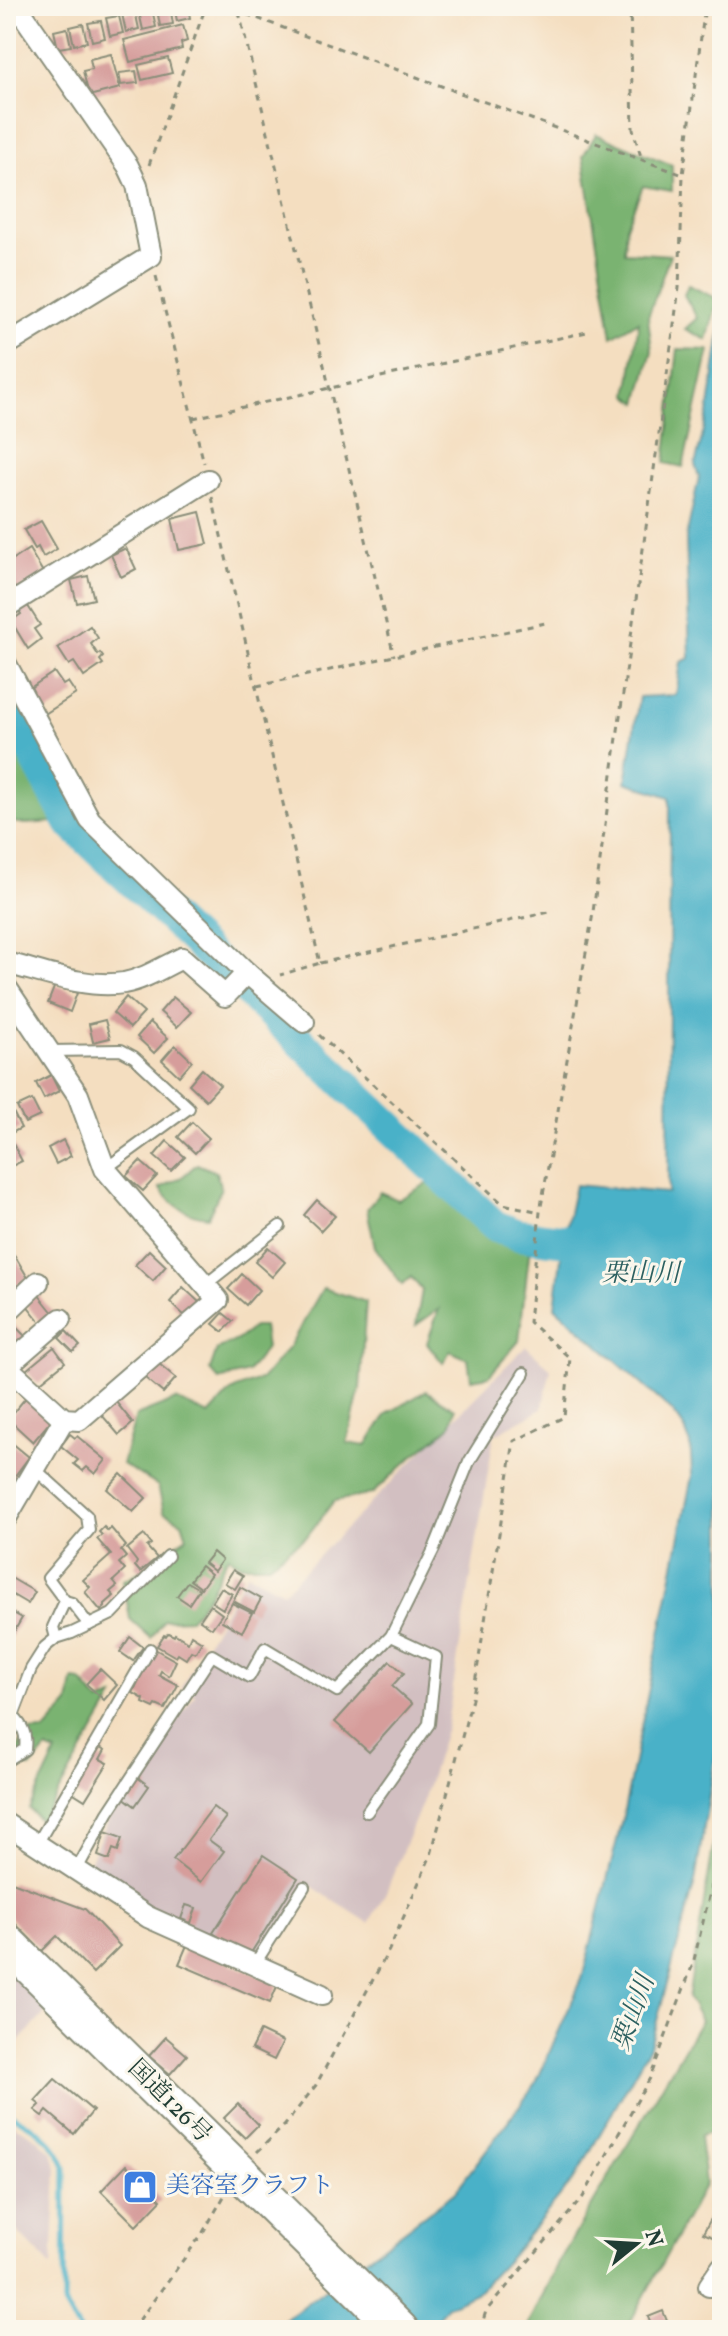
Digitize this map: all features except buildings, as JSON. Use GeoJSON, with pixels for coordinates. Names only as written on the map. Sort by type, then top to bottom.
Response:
{"type":"FeatureCollection","features":[{"type":"Feature","properties":{"kind":"highway","name":"国道126号"},"geometry":{"type":"LineString","coordinates":[[6,1942],[400,2330]]}},
{"type":"Feature","properties":{"kind":"street"},"geometry":{"type":"LineString","coordinates":[[6,345],[151,256],[137,185],[128,166],[17,6]]}},
{"type":"Feature","properties":{"kind":"street"},"geometry":{"type":"LineString","coordinates":[[6,607],[208,480]]}},
{"type":"Feature","properties":{"kind":"street"},"geometry":{"type":"LineString","coordinates":[[6,664],[90,820],[252,977],[304,1022]]}},
{"type":"Feature","properties":{"kind":"street"},"geometry":{"type":"LineString","coordinates":[[6,963],[97,985],[125,983],[182,958],[225,996],[252,977]]}},
{"type":"Feature","properties":{"kind":"street"},"geometry":{"type":"LineString","coordinates":[[6,987],[78,1095],[105,1169],[218,1300],[79,1420],[64,1419],[6,1366],[61,1319]]}},
{"type":"Feature","properties":{"kind":"street"},"geometry":{"type":"LineString","coordinates":[[6,1313],[38,1282]]}},
{"type":"Feature","properties":{"kind":"street"},"geometry":{"type":"LineString","coordinates":[[6,1518],[64,1419]]}},
{"type":"Feature","properties":{"kind":"street"},"geometry":{"type":"LineString","coordinates":[[6,1824],[148,1917],[322,1995]]}},
{"type":"Feature","properties":{"kind":"street"},"geometry":{"type":"LineString","coordinates":[[709,2286],[722,2267]]}},
{"type":"Feature","properties":{"kind":"lane"},"geometry":{"type":"LineString","coordinates":[[49,1051],[121,1050],[134,1057],[189,1108],[105,1169]]}},
{"type":"Feature","properties":{"kind":"lane"},"geometry":{"type":"LineString","coordinates":[[205,1285],[280,1226]]}},
{"type":"Feature","properties":{"kind":"lane"},"geometry":{"type":"LineString","coordinates":[[77,1869],[108,1813],[212,1655],[249,1677],[265,1648],[337,1691],[391,1636],[434,1549],[469,1462],[524,1373]]}},
{"type":"Feature","properties":{"kind":"lane"},"geometry":{"type":"LineString","coordinates":[[35,1469],[87,1516],[89,1530],[48,1578],[89,1625]]}},
{"type":"Feature","properties":{"kind":"lane"},"geometry":{"type":"LineString","coordinates":[[6,1761],[25,1749],[26,1737],[20,1723],[9,1720],[31,1669],[45,1647],[56,1638],[112,1614],[168,1556]]}},
{"type":"Feature","properties":{"kind":"lane"},"geometry":{"type":"LineString","coordinates":[[56,1638],[53,1627],[65,1601]]}},
{"type":"Feature","properties":{"kind":"lane"},"geometry":{"type":"LineString","coordinates":[[367,1812],[429,1724],[436,1657],[391,1636]]}},
{"type":"Feature","properties":{"kind":"lane"},"geometry":{"type":"LineString","coordinates":[[37,1844],[150,1649]]}},
{"type":"Feature","properties":{"kind":"lane"},"geometry":{"type":"LineString","coordinates":[[254,1965],[304,1887]]}},
{"type":"Feature","properties":{"kind":"path"},"geometry":{"type":"LineString","coordinates":[[137,185],[148,170],[206,6]]}},
{"type":"Feature","properties":{"kind":"path"},"geometry":{"type":"LineString","coordinates":[[224,6],[683,175]]}},
{"type":"Feature","properties":{"kind":"path"},"geometry":{"type":"LineString","coordinates":[[630,6],[633,129],[642,159]]}},
{"type":"Feature","properties":{"kind":"path"},"geometry":{"type":"LineString","coordinates":[[132,2330],[202,2234],[249,2182],[285,2125],[316,2085],[389,1950],[431,1855],[473,1695],[514,1441],[564,1417],[570,1358],[529,1322],[540,1212],[592,919],[679,288],[683,175],[705,6]]}},
{"type":"Feature","properties":{"kind":"path"},"geometry":{"type":"LineString","coordinates":[[239,12],[394,656]]}},
{"type":"Feature","properties":{"kind":"path"},"geometry":{"type":"LineString","coordinates":[[151,256],[208,480],[320,963]]}},
{"type":"Feature","properties":{"kind":"path"},"geometry":{"type":"LineString","coordinates":[[193,418],[587,332]]}},
{"type":"Feature","properties":{"kind":"path"},"geometry":{"type":"LineString","coordinates":[[257,686],[545,623]]}},
{"type":"Feature","properties":{"kind":"path"},"geometry":{"type":"LineString","coordinates":[[252,977],[554,911]]}},
{"type":"Feature","properties":{"kind":"path"},"geometry":{"type":"LineString","coordinates":[[304,1022],[503,1204],[540,1212]]}},
{"type":"Feature","properties":{"kind":"path"},"geometry":{"type":"LineString","coordinates":[[483,2330],[486,2311],[583,2197],[650,2078],[693,1964],[722,1842]]}},
{"type":"Feature","properties":{"kind":"shaded area"},"geometry":{"type":"Polygon","coordinates":[[[526,1346],[551,1369],[542,1409],[494,1435],[447,1724],[424,1798],[386,1892],[369,1923],[310,1885],[261,1964],[153,1913],[86,1869],[113,1810],[195,1695],[181,1687],[247,1573],[283,1592],[526,1346]]]}},
{"type":"Feature","properties":{"kind":"shaded area"},"geometry":{"type":"Polygon","coordinates":[[[6,1970],[48,2010],[6,2056],[6,1970]]]}},
{"type":"Feature","properties":{"kind":"shaded area"},"geometry":{"type":"Polygon","coordinates":[[[6,2120],[38,2139],[52,2153],[57,2168],[52,2267],[6,2220],[6,2120]]]}},
{"type":"Feature","properties":{"kind":"green space"},"geometry":{"type":"Polygon","coordinates":[[[596,134],[672,165],[672,191],[643,186],[626,226],[624,252],[670,255],[648,317],[652,351],[638,403],[628,395],[639,321],[612,337],[583,156],[596,134]]]}},
{"type":"Feature","properties":{"kind":"green space"},"geometry":{"type":"Polygon","coordinates":[[[688,285],[718,299],[707,340],[685,329],[697,318],[684,295],[688,285]]]}},
{"type":"Feature","properties":{"kind":"green space"},"geometry":{"type":"Polygon","coordinates":[[[678,349],[709,350],[683,467],[665,463],[678,349]]]}},
{"type":"Feature","properties":{"kind":"green space"},"geometry":{"type":"Polygon","coordinates":[[[6,691],[35,762],[53,822],[25,824],[6,821],[6,691]]]}},
{"type":"Feature","properties":{"kind":"green space"},"geometry":{"type":"Polygon","coordinates":[[[197,1164],[216,1172],[221,1189],[208,1217],[181,1208],[160,1188],[181,1178],[197,1164]]]}},
{"type":"Feature","properties":{"kind":"green space"},"geometry":{"type":"Polygon","coordinates":[[[432,1181],[486,1227],[530,1246],[519,1341],[489,1376],[471,1379],[468,1359],[450,1351],[443,1363],[427,1343],[439,1309],[416,1325],[422,1290],[411,1277],[402,1285],[375,1247],[367,1209],[380,1192],[398,1200],[432,1181]]]}},
{"type":"Feature","properties":{"kind":"green space"},"geometry":{"type":"Polygon","coordinates":[[[323,1288],[366,1302],[360,1388],[347,1443],[366,1446],[387,1414],[426,1391],[455,1409],[450,1427],[372,1494],[334,1501],[307,1536],[267,1565],[241,1565],[228,1556],[209,1594],[190,1619],[164,1620],[151,1638],[130,1619],[123,1580],[153,1565],[166,1551],[187,1537],[182,1522],[164,1512],[158,1486],[122,1464],[136,1416],[176,1400],[209,1415],[231,1391],[262,1379],[289,1347],[323,1288]]]}},
{"type":"Feature","properties":{"kind":"green space"},"geometry":{"type":"Polygon","coordinates":[[[253,1327],[263,1327],[266,1348],[248,1372],[219,1380],[210,1370],[217,1350],[239,1339],[253,1327]]]}},
{"type":"Feature","properties":{"kind":"green space"},"geometry":{"type":"Polygon","coordinates":[[[73,1680],[81,1681],[99,1702],[114,1697],[41,1822],[29,1809],[56,1753],[47,1749],[30,1768],[20,1763],[19,1746],[30,1732],[45,1731],[69,1704],[73,1680]]]}},
{"type":"Feature","properties":{"kind":"green space"},"geometry":{"type":"Polygon","coordinates":[[[722,1793],[722,2129],[700,2135],[705,2184],[626,2330],[526,2330],[557,2265],[701,2020],[688,1998],[722,1793]]]}},
{"type":"Feature","properties":{"kind":"water","name":"栗山川"},"geometry":{"type":"Polygon","coordinates":[[[722,319],[722,1716],[695,1882],[650,2046],[575,2178],[476,2293],[447,2306],[428,2330],[271,2330],[454,2193],[535,2085],[582,1979],[623,1816],[692,1476],[690,1448],[687,1433],[671,1410],[555,1307],[562,1250],[549,1246],[552,1230],[566,1227],[575,1185],[668,1193],[670,797],[626,782],[639,697],[676,695],[681,662],[690,658],[686,538],[699,477],[695,465],[708,414],[722,319]]]}},
{"type":"Feature","properties":{"kind":"waterway"},"geometry":{"type":"LineString","coordinates":[[6,703],[70,823],[495,1226],[519,1235],[592,1244]]}},
{"type":"Feature","properties":{"kind":"waterway"},"geometry":{"type":"LineString","coordinates":[[6,2111],[48,2140],[65,2166],[64,2304],[79,2330]]}},
{"type":"Feature","properties":{"kind":"place","name":"美容室クラフト"},"geometry":{"type":"Point","coordinates":[140,2187]}}]}
